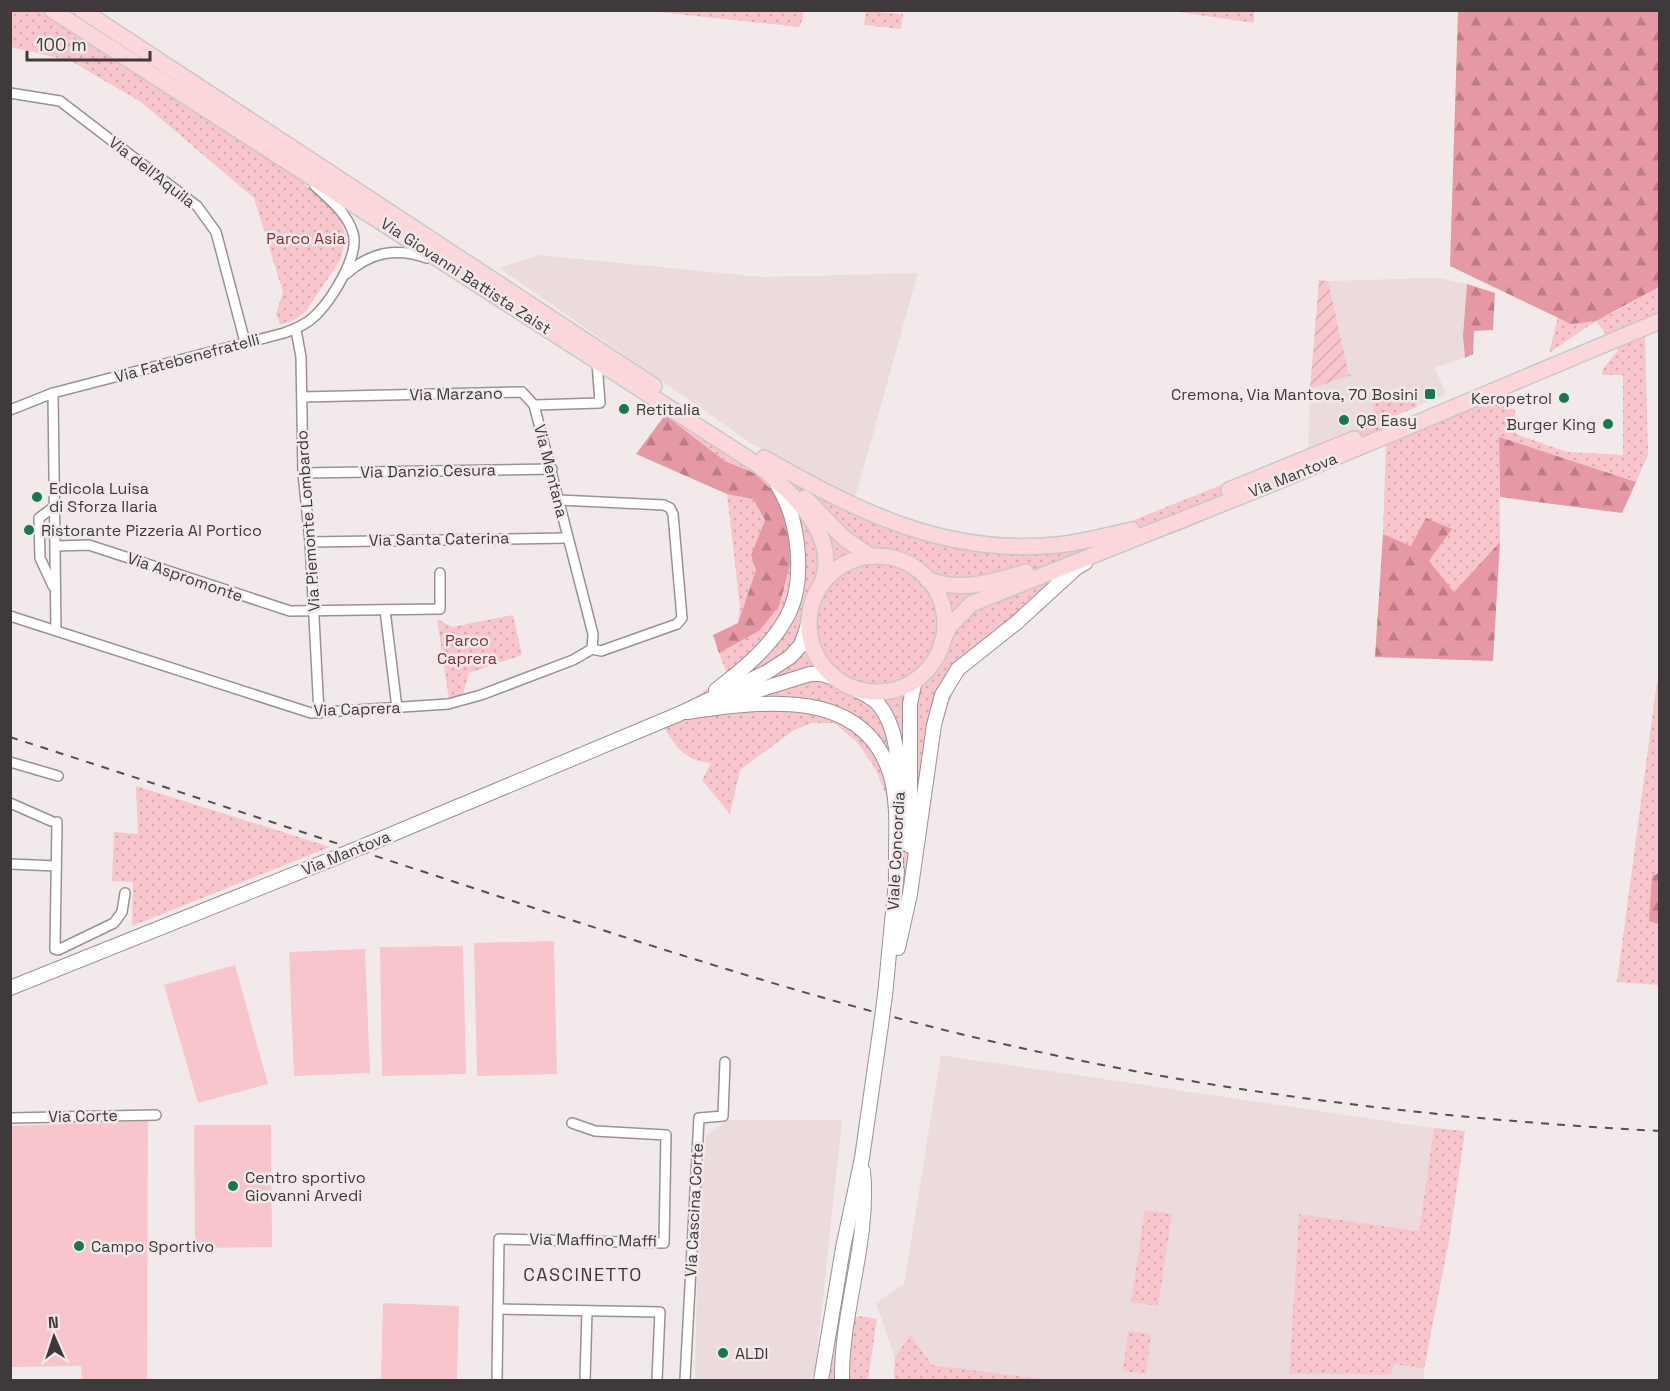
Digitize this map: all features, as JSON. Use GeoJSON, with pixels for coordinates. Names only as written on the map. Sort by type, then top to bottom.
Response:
{"type":"FeatureCollection","features":[{"type":"Feature","properties":{"kind":"main road","name":"Via Giovanni Battista Zaist"},"geometry":{"type":"LineString","coordinates":[[52,10],[769,474],[797,500],[821,538],[827,560],[822,583]]}},
{"type":"Feature","properties":{"kind":"main road","name":"Via Giovanni Battista Zaist"},"geometry":{"type":"LineString","coordinates":[[82,10],[764,459],[795,486],[845,539],[872,557]]}},
{"type":"Feature","properties":{"kind":"main road","name":"Via Mantova"},"geometry":{"type":"LineString","coordinates":[[941,645],[949,627],[971,604],[1659,310]]}},
{"type":"Feature","properties":{"kind":"main road","name":"Via Mantova"},"geometry":{"type":"LineString","coordinates":[[927,579],[941,585],[955,587],[1005,579],[1131,535],[1453,409],[1659,321]]}},
{"type":"Feature","properties":{"kind":"main road"},"geometry":{"type":"LineString","coordinates":[[764,459],[853,507],[912,529],[962,541],[986,545],[1037,546],[1131,535]]}},
{"type":"Feature","properties":{"kind":"main road"},"geometry":{"type":"LineString","coordinates":[[691,709],[762,650],[780,628],[790,610],[796,577],[796,533],[787,501],[769,474]]}},
{"type":"Feature","properties":{"kind":"main road"},"geometry":{"type":"LineString","coordinates":[[898,948],[910,894],[937,709],[949,681],[958,669],[1016,623],[1076,568],[1131,535]]}},
{"type":"Feature","properties":{"kind":"main road"},"geometry":{"type":"LineString","coordinates":[[872,557],[897,560],[927,579],[941,603],[944,617],[941,645],[931,665],[915,680],[885,692],[854,688],[835,678],[810,674],[691,709],[767,672],[790,657],[801,645],[813,601],[822,583],[845,565],[872,557]]}},
{"type":"Feature","properties":{"kind":"main road"},"geometry":{"type":"LineString","coordinates":[[809,622],[815,653],[835,678]]}},
{"type":"Feature","properties":{"kind":"main road","name":"Viale Concordia"},"geometry":{"type":"LineString","coordinates":[[885,995],[898,948],[910,846],[910,705],[915,680]]}},
{"type":"Feature","properties":{"kind":"main road","name":"Viale Concordia"},"geometry":{"type":"LineString","coordinates":[[821,1380],[843,1248],[862,1158],[885,995],[896,878],[900,790],[892,736],[882,711],[874,700],[854,688]]}},
{"type":"Feature","properties":{"kind":"main road"},"geometry":{"type":"LineString","coordinates":[[691,709],[767,704],[807,705],[831,711],[866,733],[889,772],[893,788],[896,878]]}},
{"type":"Feature","properties":{"kind":"main road","name":"Via Mantova"},"geometry":{"type":"LineString","coordinates":[[10,988],[338,857],[691,709]]}},
{"type":"Feature","properties":{"kind":"main road","name":"Viale Concordia"},"geometry":{"type":"LineString","coordinates":[[842,1380],[850,1297],[866,1196],[862,1158]]}},
{"type":"Feature","properties":{"kind":"street","name":"Via dell'Aquila"},"geometry":{"type":"LineString","coordinates":[[10,93],[60,100],[196,206],[216,232],[245,342]]}},
{"type":"Feature","properties":{"kind":"street","name":"Via Fatebenefratelli"},"geometry":{"type":"LineString","coordinates":[[10,410],[53,393],[296,330],[318,314],[342,278],[354,253],[354,236],[345,214],[292,164]]}},
{"type":"Feature","properties":{"kind":"street","name":"Via Fatebenefratelli"},"geometry":{"type":"LineString","coordinates":[[342,278],[360,262],[376,254],[389,252],[410,252],[459,272]]}},
{"type":"Feature","properties":{"kind":"street","name":"Via Piemonte Lombardo"},"geometry":{"type":"LineString","coordinates":[[296,330],[301,357],[303,472],[310,542],[319,713]]}},
{"type":"Feature","properties":{"kind":"street","name":"Via Marzano"},"geometry":{"type":"LineString","coordinates":[[302,397],[522,392],[534,405],[600,403],[597,362]]}},
{"type":"Feature","properties":{"kind":"street"},"geometry":{"type":"LineString","coordinates":[[53,393],[56,630]]}},
{"type":"Feature","properties":{"kind":"street","name":"Via Mentana"},"geometry":{"type":"LineString","coordinates":[[534,405],[552,469],[567,537]]}},
{"type":"Feature","properties":{"kind":"street","name":"Via Danzio Cesura"},"geometry":{"type":"LineString","coordinates":[[303,472],[552,469]]}},
{"type":"Feature","properties":{"kind":"street","name":"Via Caprera"},"geometry":{"type":"LineString","coordinates":[[10,616],[278,703],[319,713],[448,704],[481,695],[573,660],[592,650],[601,651],[677,624],[682,618],[673,514],[670,508],[663,505],[559,500]]}},
{"type":"Feature","properties":{"kind":"street"},"geometry":{"type":"LineString","coordinates":[[55,506],[39,518],[40,558],[55,590]]}},
{"type":"Feature","properties":{"kind":"street"},"geometry":{"type":"LineString","coordinates":[[567,537],[593,634],[592,650]]}},
{"type":"Feature","properties":{"kind":"street","name":"Via Santa Caterina"},"geometry":{"type":"LineString","coordinates":[[310,542],[567,537]]}},
{"type":"Feature","properties":{"kind":"street","name":"Via Aspromonte"},"geometry":{"type":"LineString","coordinates":[[56,546],[88,544],[280,609],[314,611],[440,609],[440,573]]}},
{"type":"Feature","properties":{"kind":"street"},"geometry":{"type":"LineString","coordinates":[[385,610],[397,708]]}},
{"type":"Feature","properties":{"kind":"street"},"geometry":{"type":"LineString","coordinates":[[10,762],[58,776]]}},
{"type":"Feature","properties":{"kind":"street"},"geometry":{"type":"LineString","coordinates":[[10,803],[54,822],[55,949],[58,950],[114,923],[122,912],[125,893]]}},
{"type":"Feature","properties":{"kind":"street"},"geometry":{"type":"LineString","coordinates":[[10,864],[56,866]]}},
{"type":"Feature","properties":{"kind":"street","name":"Via Cascina Corte"},"geometry":{"type":"LineString","coordinates":[[685,1380],[699,1119],[723,1116],[725,1062]]}},
{"type":"Feature","properties":{"kind":"street","name":"Via Corte"},"geometry":{"type":"LineString","coordinates":[[10,1118],[156,1115]]}},
{"type":"Feature","properties":{"kind":"street","name":"Via Maffino Maffi"},"geometry":{"type":"LineString","coordinates":[[497,1380],[499,1239],[664,1243],[666,1136],[595,1131],[572,1123]]}},
{"type":"Feature","properties":{"kind":"street"},"geometry":{"type":"LineString","coordinates":[[498,1309],[660,1312],[657,1380]]}},
{"type":"Feature","properties":{"kind":"street"},"geometry":{"type":"LineString","coordinates":[[585,1380],[587,1311]]}},
{"type":"Feature","properties":{"kind":"shaded area"},"geometry":{"type":"Polygon","coordinates":[[[539,255],[762,277],[918,273],[855,498],[751,443],[499,268],[539,255]]]}},
{"type":"Feature","properties":{"kind":"shaded area"},"geometry":{"type":"Polygon","coordinates":[[[1438,278],[1467,284],[1463,335],[1465,358],[1435,368],[1446,394],[1308,451],[1310,389],[1349,376],[1328,281],[1438,278]]]}},
{"type":"Feature","properties":{"kind":"shaded area"},"geometry":{"type":"Polygon","coordinates":[[[941,1055],[1434,1128],[1419,1231],[1299,1214],[1289,1374],[1391,1375],[1394,1364],[1424,1369],[1424,1380],[894,1380],[895,1358],[876,1303],[904,1284],[941,1055]]]}},
{"type":"Feature","properties":{"kind":"shaded area"},"geometry":{"type":"Polygon","coordinates":[[[728,1120],[842,1120],[815,1374],[809,1380],[695,1380],[698,1225],[706,1136],[728,1120]]]}},
{"type":"Feature","properties":{"kind":"green space","name":"Parco Asia"},"geometry":{"type":"Polygon","coordinates":[[[10,11],[42,11],[281,164],[334,210],[341,220],[346,237],[341,259],[306,311],[296,319],[280,325],[276,314],[283,292],[254,198],[141,102],[71,61],[11,47],[10,11]]]}},
{"type":"Feature","properties":{"kind":"green space"},"geometry":{"type":"Polygon","coordinates":[[[648,11],[804,11],[800,27],[648,11]]]}},
{"type":"Feature","properties":{"kind":"green space"},"geometry":{"type":"Polygon","coordinates":[[[866,11],[903,14],[901,29],[864,25],[866,11]]]}},
{"type":"Feature","properties":{"kind":"green space"},"geometry":{"type":"Polygon","coordinates":[[[1171,11],[1254,11],[1254,23],[1171,11]]]}},
{"type":"Feature","properties":{"kind":"green space"},"geometry":{"type":"Polygon","coordinates":[[[1458,11],[1659,11],[1659,287],[1596,321],[1571,324],[1450,266],[1458,11]]]}},
{"type":"Feature","properties":{"kind":"green space"},"geometry":{"type":"Polygon","coordinates":[[[1319,280],[1328,281],[1349,375],[1358,373],[1310,389],[1319,280]]]}},
{"type":"Feature","properties":{"kind":"green space"},"geometry":{"type":"Polygon","coordinates":[[[1467,284],[1495,293],[1493,330],[1474,331],[1473,354],[1465,358],[1463,335],[1467,284]]]}},
{"type":"Feature","properties":{"kind":"green space"},"geometry":{"type":"Polygon","coordinates":[[[1659,287],[1659,328],[1645,333],[1648,455],[1636,482],[1499,438],[1500,542],[1454,592],[1429,561],[1452,529],[1411,546],[1383,534],[1386,443],[1185,529],[1097,562],[1076,575],[957,680],[939,733],[909,884],[901,882],[886,795],[875,768],[857,742],[834,723],[812,723],[794,730],[740,770],[730,814],[702,780],[711,763],[692,758],[678,748],[658,716],[696,697],[727,674],[719,653],[759,631],[790,565],[754,473],[725,461],[665,415],[874,520],[1015,550],[1077,537],[1129,522],[1378,422],[1368,395],[1381,399],[1407,388],[1415,393],[1417,407],[1379,422],[1388,442],[1469,408],[1502,405],[1515,410],[1516,434],[1567,452],[1623,455],[1623,375],[1602,375],[1603,369],[1618,350],[1596,321],[1549,353],[1558,317],[1571,321],[1597,319],[1623,308],[1659,287]]]}},
{"type":"Feature","properties":{"kind":"green space"},"geometry":{"type":"Polygon","coordinates":[[[665,415],[725,461],[754,473],[780,498],[789,534],[790,565],[779,606],[759,631],[719,653],[713,635],[738,623],[756,570],[751,555],[765,520],[753,499],[727,494],[636,454],[665,415]]]}},
{"type":"Feature","properties":{"kind":"green space"},"geometry":{"type":"Polygon","coordinates":[[[1499,437],[1636,482],[1622,513],[1500,497],[1499,437]]]}},
{"type":"Feature","properties":{"kind":"green space"},"geometry":{"type":"Polygon","coordinates":[[[727,494],[753,499],[765,520],[751,555],[756,570],[738,623],[740,607],[727,494]]]}},
{"type":"Feature","properties":{"kind":"green space"},"geometry":{"type":"Polygon","coordinates":[[[1426,518],[1452,529],[1429,561],[1454,592],[1500,542],[1493,661],[1375,657],[1383,534],[1411,546],[1426,518]]]}},
{"type":"Feature","properties":{"kind":"green space","name":"Parco Caprera"},"geometry":{"type":"Polygon","coordinates":[[[513,615],[522,655],[469,673],[463,694],[449,699],[437,619],[452,627],[513,615]]]}},
{"type":"Feature","properties":{"kind":"green space"},"geometry":{"type":"Polygon","coordinates":[[[1657,682],[1660,683],[1659,985],[1617,982],[1657,682]]]}},
{"type":"Feature","properties":{"kind":"green space"},"geometry":{"type":"Polygon","coordinates":[[[136,786],[330,847],[132,926],[133,882],[112,881],[114,832],[138,834],[136,786]]]}},
{"type":"Feature","properties":{"kind":"green space"},"geometry":{"type":"Polygon","coordinates":[[[1660,873],[1659,924],[1649,921],[1652,876],[1660,873]]]}},
{"type":"Feature","properties":{"kind":"green space"},"geometry":{"type":"Polygon","coordinates":[[[554,941],[557,1074],[477,1076],[474,943],[554,941]]]}},
{"type":"Feature","properties":{"kind":"green space"},"geometry":{"type":"Polygon","coordinates":[[[463,946],[466,1074],[382,1076],[380,947],[463,946]]]}},
{"type":"Feature","properties":{"kind":"green space"},"geometry":{"type":"Polygon","coordinates":[[[365,949],[370,1073],[294,1076],[289,952],[365,949]]]}},
{"type":"Feature","properties":{"kind":"green space"},"geometry":{"type":"Polygon","coordinates":[[[235,965],[268,1084],[198,1103],[164,985],[235,965]]]}},
{"type":"Feature","properties":{"kind":"green space","name":"Campo Sportivo"},"geometry":{"type":"Polygon","coordinates":[[[148,1121],[147,1380],[82,1380],[81,1366],[11,1367],[11,1126],[148,1121]]]}},
{"type":"Feature","properties":{"kind":"green space","name":"Centro sportivo Giovanni Arvedi"},"geometry":{"type":"Polygon","coordinates":[[[194,1125],[271,1125],[272,1247],[195,1248],[194,1125]]]}},
{"type":"Feature","properties":{"kind":"green space"},"geometry":{"type":"Polygon","coordinates":[[[1434,1128],[1465,1131],[1450,1235],[1424,1369],[1394,1364],[1391,1375],[1289,1374],[1299,1214],[1419,1231],[1434,1128]]]}},
{"type":"Feature","properties":{"kind":"green space"},"geometry":{"type":"Polygon","coordinates":[[[859,1200],[838,1380],[826,1380],[847,1248],[859,1200]]]}},
{"type":"Feature","properties":{"kind":"green space"},"geometry":{"type":"Polygon","coordinates":[[[1145,1210],[1172,1214],[1158,1306],[1131,1302],[1145,1210]]]}},
{"type":"Feature","properties":{"kind":"green space"},"geometry":{"type":"Polygon","coordinates":[[[383,1303],[459,1306],[457,1380],[381,1380],[383,1303]]]}},
{"type":"Feature","properties":{"kind":"green space"},"geometry":{"type":"Polygon","coordinates":[[[859,1316],[877,1319],[868,1380],[847,1380],[852,1320],[859,1316]]]}},
{"type":"Feature","properties":{"kind":"green space"},"geometry":{"type":"Polygon","coordinates":[[[1128,1331],[1151,1334],[1146,1374],[1123,1371],[1128,1331]]]}},
{"type":"Feature","properties":{"kind":"green space"},"geometry":{"type":"Polygon","coordinates":[[[910,1335],[932,1365],[1048,1380],[894,1380],[895,1358],[910,1335]]]}},
{"type":"Feature","properties":{"kind":"railway"},"geometry":{"type":"LineString","coordinates":[[10,737],[647,944],[822,997],[940,1029],[1081,1061],[1245,1090],[1410,1111],[1660,1131]]}},
{"type":"Feature","properties":{"kind":"place","name":"Cremona, Via Mantova, 70 Bosini"},"geometry":{"type":"Point","coordinates":[1430,394]}},
{"type":"Feature","properties":{"kind":"place","name":"Keropetrol"},"geometry":{"type":"Point","coordinates":[1564,398]}},
{"type":"Feature","properties":{"kind":"place","name":"Retitalia"},"geometry":{"type":"Point","coordinates":[624,409]}},
{"type":"Feature","properties":{"kind":"place","name":"Q8 Easy"},"geometry":{"type":"Point","coordinates":[1344,420]}},
{"type":"Feature","properties":{"kind":"place","name":"Burger King"},"geometry":{"type":"Point","coordinates":[1608,424]}},
{"type":"Feature","properties":{"kind":"place","name":"Edicola Luisa di Sforza Ilaria"},"geometry":{"type":"Point","coordinates":[37,497]}},
{"type":"Feature","properties":{"kind":"place","name":"Ristorante Pizzeria Al Portico"},"geometry":{"type":"Point","coordinates":[29,530]}},
{"type":"Feature","properties":{"kind":"place","name":"Centro sportivo Giovanni Arvedi"},"geometry":{"type":"Point","coordinates":[233,1186]}},
{"type":"Feature","properties":{"kind":"place","name":"Campo Sportivo"},"geometry":{"type":"Point","coordinates":[79,1246]}},
{"type":"Feature","properties":{"kind":"place","name":"ALDI"},"geometry":{"type":"Point","coordinates":[723,1353]}},
{"type":"Feature","properties":{"kind":"district","name":"CASCINETTO"},"geometry":{"type":"Point","coordinates":[583,1274]}}]}
